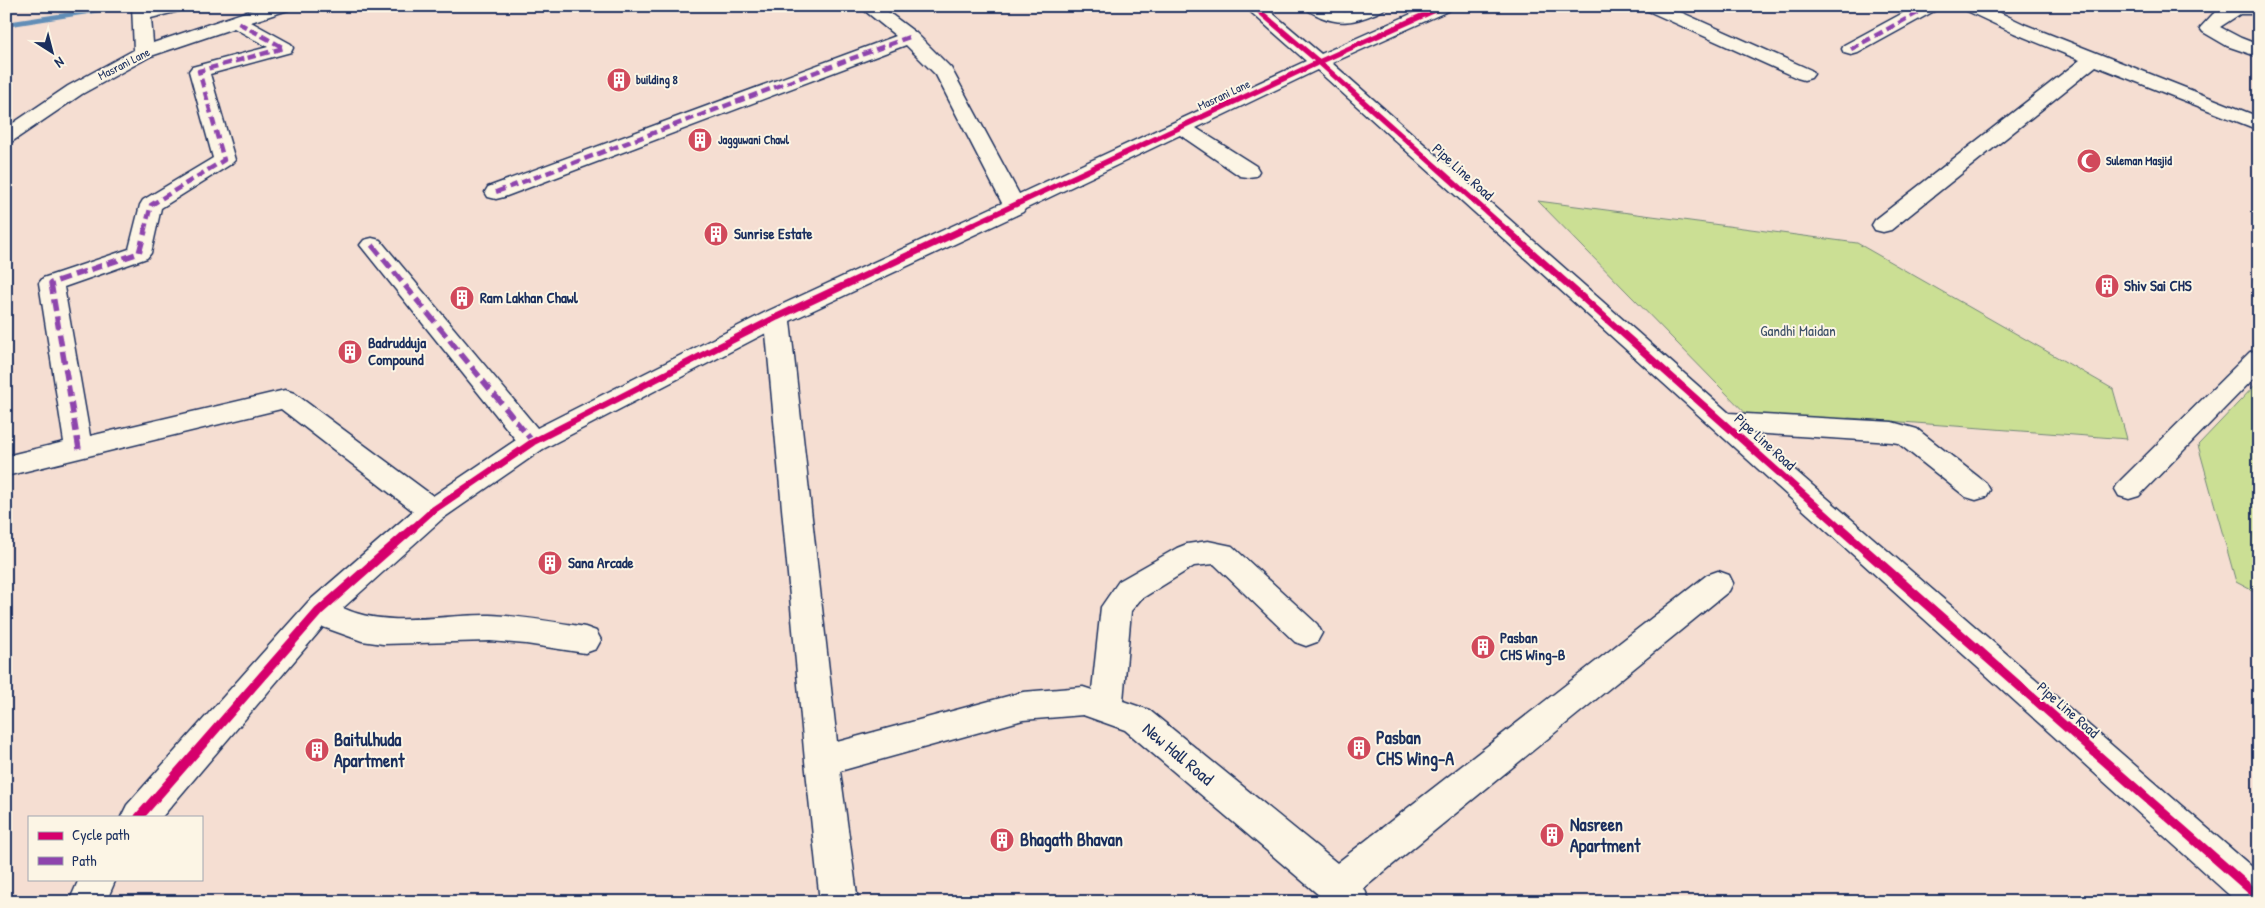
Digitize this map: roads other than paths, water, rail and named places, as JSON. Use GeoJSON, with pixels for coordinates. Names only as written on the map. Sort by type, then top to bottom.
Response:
{"type":"FeatureCollection","features":[{"type":"Feature","properties":{"kind":"street"},"geometry":{"type":"LineString","coordinates":[[144,52],[141,11],[178,6]]}},
{"type":"Feature","properties":{"kind":"street","name":"Masrani Lane"},"geometry":{"type":"LineString","coordinates":[[6,137],[75,90],[144,52],[282,6]]}},
{"type":"Feature","properties":{"kind":"street"},"geometry":{"type":"LineString","coordinates":[[868,6],[909,37],[944,72],[1015,207]]}},
{"type":"Feature","properties":{"kind":"street","name":"Pipe Line Road"},"geometry":{"type":"LineString","coordinates":[[1253,6],[1319,62],[1722,422],[2259,897]]}},
{"type":"Feature","properties":{"kind":"street","name":"Masrani Lane"},"geometry":{"type":"LineString","coordinates":[[139,816],[319,611],[432,511],[533,442],[777,317],[1015,207],[1319,62],[1444,6]]}},
{"type":"Feature","properties":{"kind":"street"},"geometry":{"type":"LineString","coordinates":[[1652,6],[1804,74]]}},
{"type":"Feature","properties":{"kind":"street"},"geometry":{"type":"LineString","coordinates":[[1851,49],[1930,6]]}},
{"type":"Feature","properties":{"kind":"street"},"geometry":{"type":"LineString","coordinates":[[1970,6],[2020,29],[2259,124]]}},
{"type":"Feature","properties":{"kind":"street"},"geometry":{"type":"LineString","coordinates":[[2259,9],[2248,6],[2228,10],[2218,16],[2209,28],[2234,42],[2259,51]]}},
{"type":"Feature","properties":{"kind":"street"},"geometry":{"type":"LineString","coordinates":[[1278,27],[1318,9],[1336,18],[1344,18],[1373,8],[1401,26]]}},
{"type":"Feature","properties":{"kind":"street"},"geometry":{"type":"LineString","coordinates":[[79,448],[51,283],[139,253],[152,205],[224,160],[199,71],[284,48],[235,21]]}},
{"type":"Feature","properties":{"kind":"street"},"geometry":{"type":"LineString","coordinates":[[496,192],[909,37]]}},
{"type":"Feature","properties":{"kind":"street"},"geometry":{"type":"LineString","coordinates":[[1883,225],[2094,58]]}},
{"type":"Feature","properties":{"kind":"street"},"geometry":{"type":"LineString","coordinates":[[1182,128],[1248,171]]}},
{"type":"Feature","properties":{"kind":"street"},"geometry":{"type":"LineString","coordinates":[[372,245],[533,442]]}},
{"type":"Feature","properties":{"kind":"street"},"geometry":{"type":"LineString","coordinates":[[777,317],[822,761],[839,902]]}},
{"type":"Feature","properties":{"kind":"street"},"geometry":{"type":"LineString","coordinates":[[2129,489],[2259,358]]}},
{"type":"Feature","properties":{"kind":"street"},"geometry":{"type":"LineString","coordinates":[[6,466],[285,399],[432,511]]}},
{"type":"Feature","properties":{"kind":"street"},"geometry":{"type":"LineString","coordinates":[[1722,422],[1892,432],[1907,436],[1976,490]]}},
{"type":"Feature","properties":{"kind":"street"},"geometry":{"type":"LineString","coordinates":[[1106,709],[1116,607],[1130,590],[1187,556],[1208,552],[1222,554],[1306,633]]}},
{"type":"Feature","properties":{"kind":"street"},"geometry":{"type":"LineString","coordinates":[[1344,894],[1718,583]]}},
{"type":"Feature","properties":{"kind":"street"},"geometry":{"type":"LineString","coordinates":[[319,611],[338,622],[360,629],[397,632],[489,628],[528,631],[585,640]]}},
{"type":"Feature","properties":{"kind":"street","name":"New Hall Road"},"geometry":{"type":"LineString","coordinates":[[822,761],[1023,706],[1083,701],[1137,720],[1344,894]]}},
{"type":"Feature","properties":{"kind":"street"},"geometry":{"type":"LineString","coordinates":[[87,902],[98,880]]}},
{"type":"Feature","properties":{"kind":"waterway"},"geometry":{"type":"LineString","coordinates":[[6,25],[104,9]]}},
{"type":"Feature","properties":{"kind":"place","name":"building 8"},"geometry":{"type":"Point","coordinates":[619,80]}},
{"type":"Feature","properties":{"kind":"place","name":"Jagguwani Chawl"},"geometry":{"type":"Point","coordinates":[700,140]}},
{"type":"Feature","properties":{"kind":"place","name":"Suleman Masjid"},"geometry":{"type":"Point","coordinates":[2089,161]}},
{"type":"Feature","properties":{"kind":"place","name":"Sunrise Estate"},"geometry":{"type":"Point","coordinates":[716,234]}},
{"type":"Feature","properties":{"kind":"place","name":"Shiv Sai CHS"},"geometry":{"type":"Point","coordinates":[2107,286]}},
{"type":"Feature","properties":{"kind":"place","name":"Ram Lakhan Chawl"},"geometry":{"type":"Point","coordinates":[462,298]}},
{"type":"Feature","properties":{"kind":"place","name":"Badrudduja Compound"},"geometry":{"type":"Point","coordinates":[350,352]}},
{"type":"Feature","properties":{"kind":"place","name":"Sana Arcade"},"geometry":{"type":"Point","coordinates":[550,563]}},
{"type":"Feature","properties":{"kind":"place","name":"Pasban CHS Wing-B"},"geometry":{"type":"Point","coordinates":[1483,647]}},
{"type":"Feature","properties":{"kind":"place","name":"Pasban CHS Wing-A"},"geometry":{"type":"Point","coordinates":[1359,748]}},
{"type":"Feature","properties":{"kind":"place","name":"Baitulhuda Apartment"},"geometry":{"type":"Point","coordinates":[317,750]}},
{"type":"Feature","properties":{"kind":"place","name":"Nasreen Apartment"},"geometry":{"type":"Point","coordinates":[1552,835]}},
{"type":"Feature","properties":{"kind":"place","name":"Bhagath Bhavan"},"geometry":{"type":"Point","coordinates":[1002,840]}},
{"type":"Feature","properties":{"kind":"park label","name":"Gandhi Maidan"},"geometry":{"type":"Point","coordinates":[1798,331]}}]}
